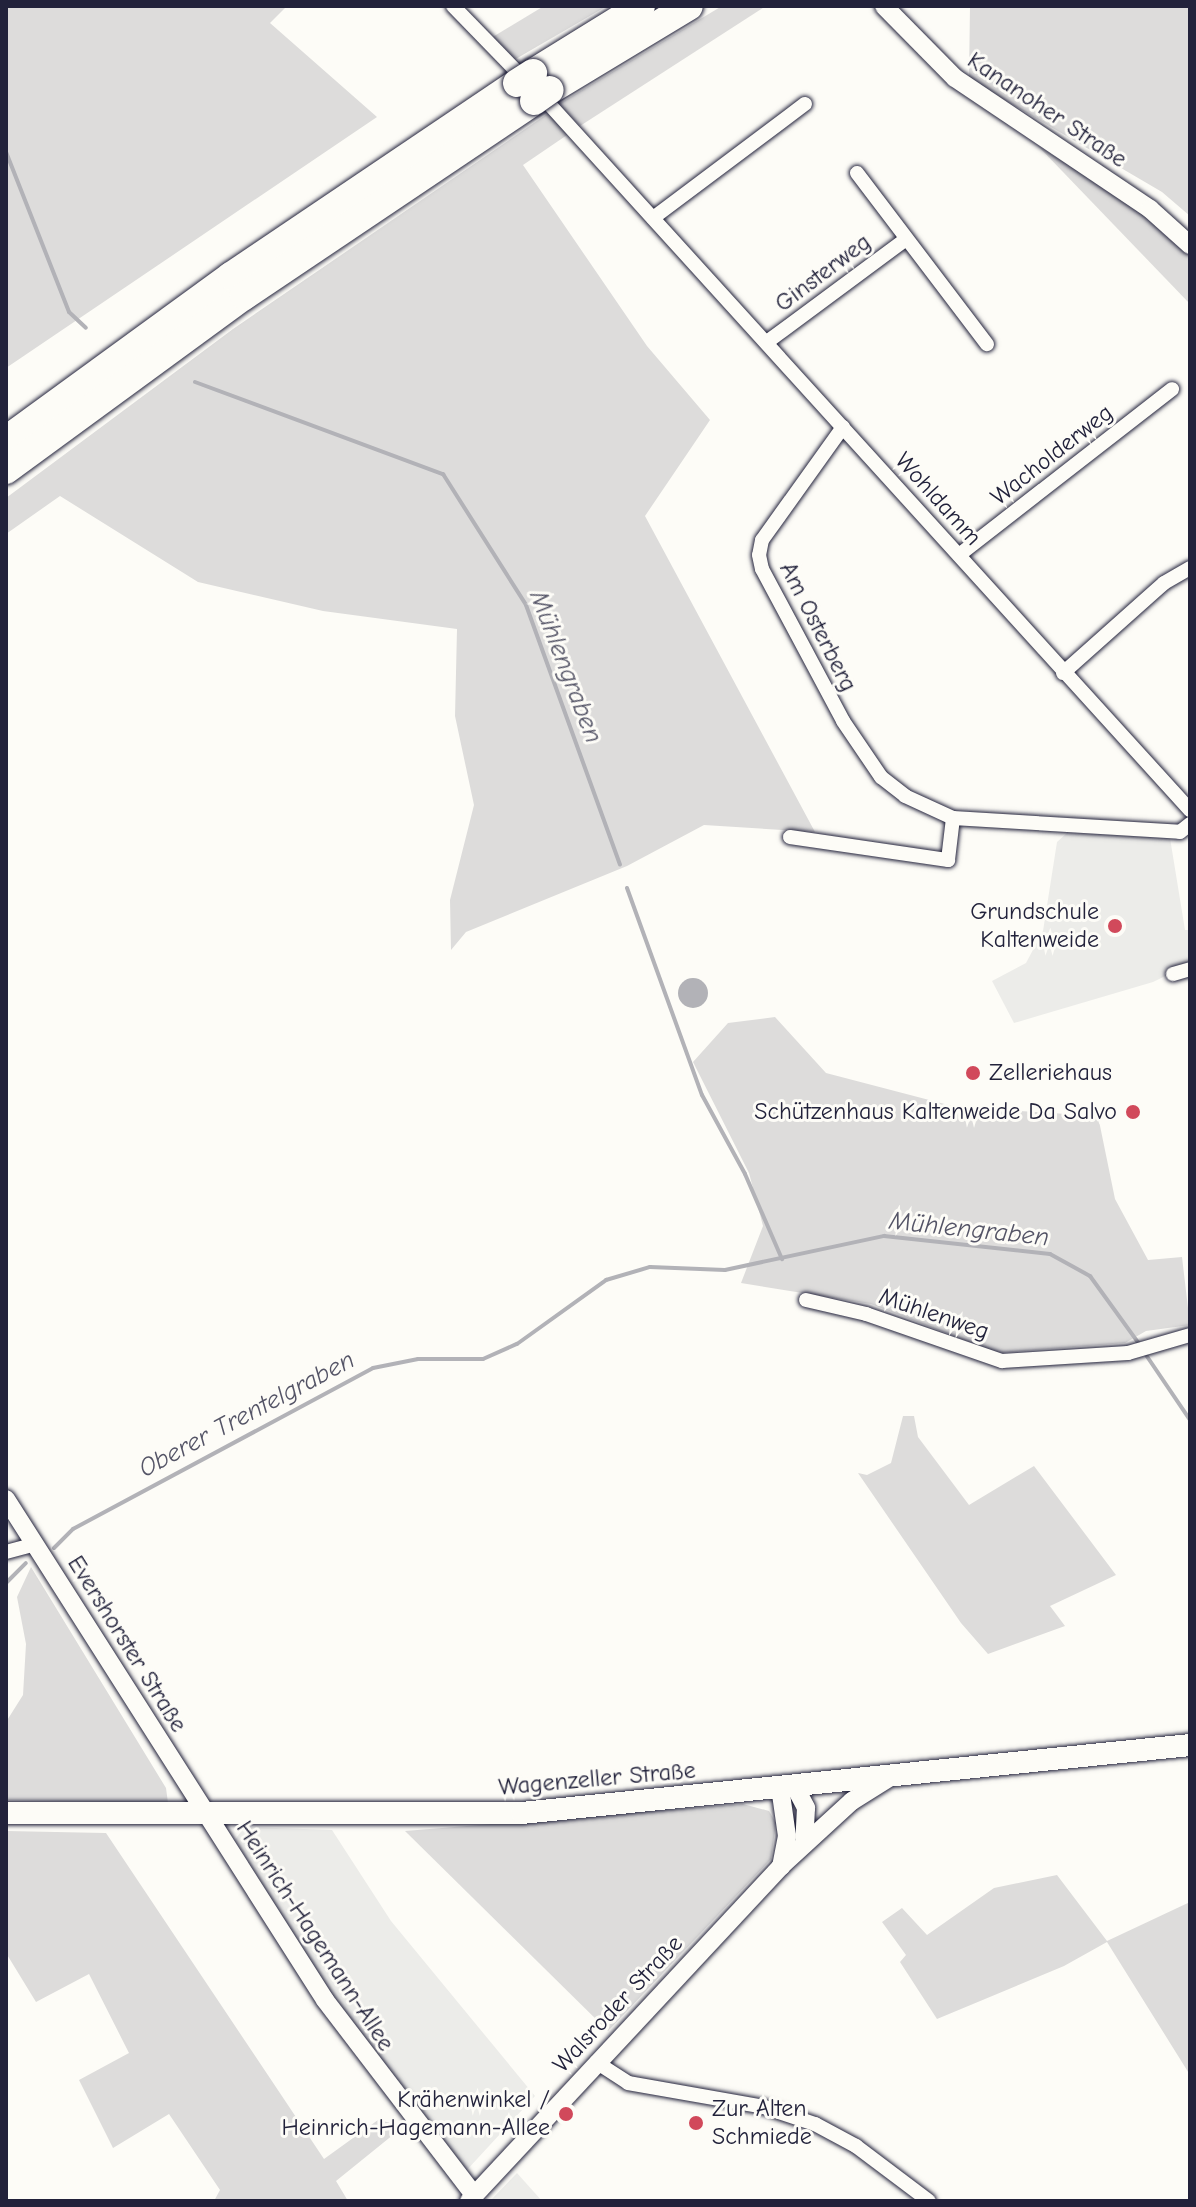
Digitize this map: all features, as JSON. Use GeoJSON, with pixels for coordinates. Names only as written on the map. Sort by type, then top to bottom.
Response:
{"type":"FeatureCollection","features":[{"type":"Feature","properties":{"kind":"highway"},"geometry":{"type":"LineString","coordinates":[[6,470],[641,6]]}},
{"type":"Feature","properties":{"kind":"highway"},"geometry":{"type":"LineString","coordinates":[[6,440],[231,276],[534,87],[689,6]]}},
{"type":"Feature","properties":{"kind":"main road","name":"Wagenzeller Straße"},"geometry":{"type":"LineString","coordinates":[[6,1813],[522,1813],[1190,1745]]}},
{"type":"Feature","properties":{"kind":"street","name":"Wohldamm"},"geometry":{"type":"LineString","coordinates":[[453,6],[767,342],[1190,810]]}},
{"type":"Feature","properties":{"kind":"street","name":"Kananoher Straße"},"geometry":{"type":"LineString","coordinates":[[884,6],[955,78],[1150,209],[1190,245]]}},
{"type":"Feature","properties":{"kind":"street"},"geometry":{"type":"LineString","coordinates":[[653,218],[805,104]]}},
{"type":"Feature","properties":{"kind":"street","name":"Ginsterweg"},"geometry":{"type":"LineString","coordinates":[[857,173],[987,344]]}},
{"type":"Feature","properties":{"kind":"street","name":"Ginsterweg"},"geometry":{"type":"LineString","coordinates":[[767,342],[905,240]]}},
{"type":"Feature","properties":{"kind":"street","name":"Wacholderweg"},"geometry":{"type":"LineString","coordinates":[[959,555],[1172,389]]}},
{"type":"Feature","properties":{"kind":"street","name":"Am Osterberg"},"geometry":{"type":"LineString","coordinates":[[843,427],[762,540],[762,569],[860,751],[905,796],[953,818],[1180,832],[1190,824]]}},
{"type":"Feature","properties":{"kind":"street"},"geometry":{"type":"LineString","coordinates":[[1063,673],[1164,583],[1190,568]]}},
{"type":"Feature","properties":{"kind":"street"},"geometry":{"type":"LineString","coordinates":[[790,837],[948,860],[953,818]]}},
{"type":"Feature","properties":{"kind":"street"},"geometry":{"type":"LineString","coordinates":[[1173,974],[1190,969]]}},
{"type":"Feature","properties":{"kind":"street","name":"Mühlenweg"},"geometry":{"type":"LineString","coordinates":[[806,1300],[866,1314],[1002,1361],[1143,1349],[1190,1335]]}},
{"type":"Feature","properties":{"kind":"street","name":"Evershorster Straße"},"geometry":{"type":"LineString","coordinates":[[6,1499],[207,1815]]}},
{"type":"Feature","properties":{"kind":"street"},"geometry":{"type":"LineString","coordinates":[[6,1552],[35,1544]]}},
{"type":"Feature","properties":{"kind":"street","name":"Walsroder Straße"},"geometry":{"type":"LineString","coordinates":[[472,2198],[804,1842],[852,1801],[897,1774]]}},
{"type":"Feature","properties":{"kind":"street"},"geometry":{"type":"LineString","coordinates":[[787,1786],[806,1808],[804,1842]]}},
{"type":"Feature","properties":{"kind":"street"},"geometry":{"type":"LineString","coordinates":[[781,1866],[787,1836],[787,1786]]}},
{"type":"Feature","properties":{"kind":"street","name":"Heinrich-Hagemann-Allee"},"geometry":{"type":"LineString","coordinates":[[207,1815],[358,2047],[472,2198]]}},
{"type":"Feature","properties":{"kind":"street"},"geometry":{"type":"LineString","coordinates":[[596,2062],[628,2083],[764,2107],[815,2124],[856,2146],[929,2201]]}},
{"type":"Feature","properties":{"kind":"shaded area"},"geometry":{"type":"Polygon","coordinates":[[[6,6],[287,6],[270,23],[377,117],[6,368],[6,6]]]}},
{"type":"Feature","properties":{"kind":"shaded area"},"geometry":{"type":"Polygon","coordinates":[[[544,6],[607,6],[514,60],[491,38],[544,6]]]}},
{"type":"Feature","properties":{"kind":"shaded area"},"geometry":{"type":"Polygon","coordinates":[[[722,6],[766,6],[580,126],[559,104],[722,6]]]}},
{"type":"Feature","properties":{"kind":"shaded area"},"geometry":{"type":"Polygon","coordinates":[[[970,6],[1190,6],[1190,216],[1162,192],[969,79],[970,6]]]}},
{"type":"Feature","properties":{"kind":"shaded area"},"geometry":{"type":"Polygon","coordinates":[[[550,112],[570,133],[523,165],[647,346],[710,420],[645,516],[815,832],[704,825],[627,866],[466,932],[451,950],[450,900],[474,805],[455,716],[457,629],[323,611],[198,582],[60,496],[6,534],[6,498],[233,329],[550,112]]]}},
{"type":"Feature","properties":{"kind":"shaded area"},"geometry":{"type":"Polygon","coordinates":[[[1038,146],[1142,211],[1183,247],[1190,256],[1190,304],[1038,146]]]}},
{"type":"Feature","properties":{"kind":"shaded area","name":"Grundschule Kaltenweide"},"geometry":{"type":"Polygon","coordinates":[[[1067,833],[1170,838],[1185,930],[1190,930],[1190,964],[1153,982],[1014,1023],[992,981],[1026,963],[1043,931],[1057,842],[1067,833]]]}},
{"type":"Feature","properties":{"kind":"shaded area"},"geometry":{"type":"Polygon","coordinates":[[[693,978],[704,982],[708,993],[704,1004],[693,1008],[682,1004],[678,993],[682,982],[693,978]]]}},
{"type":"Feature","properties":{"kind":"shaded area"},"geometry":{"type":"Polygon","coordinates":[[[775,1017],[826,1073],[956,1107],[1098,1116],[1115,1199],[1148,1260],[1182,1257],[1190,1325],[1146,1331],[1125,1343],[998,1353],[871,1304],[741,1283],[763,1226],[749,1173],[693,1062],[728,1023],[775,1017]]]}},
{"type":"Feature","properties":{"kind":"shaded area"},"geometry":{"type":"Polygon","coordinates":[[[903,1416],[914,1416],[918,1437],[969,1505],[1034,1466],[1116,1575],[1050,1606],[1065,1626],[988,1654],[961,1623],[858,1473],[867,1475],[891,1463],[903,1416]]]}},
{"type":"Feature","properties":{"kind":"shaded area"},"geometry":{"type":"Polygon","coordinates":[[[31,1567],[166,1788],[168,1803],[6,1800],[6,1722],[23,1695],[26,1644],[17,1597],[31,1567]]]}},
{"type":"Feature","properties":{"kind":"shaded area"},"geometry":{"type":"Polygon","coordinates":[[[743,1804],[769,1811],[776,1823],[771,1859],[608,2031],[405,1831],[743,1804]]]}},
{"type":"Feature","properties":{"kind":"shaded area"},"geometry":{"type":"Polygon","coordinates":[[[244,1827],[332,1830],[391,1921],[535,2096],[465,2172],[332,1996],[235,1840],[244,1827]]]}},
{"type":"Feature","properties":{"kind":"shaded area"},"geometry":{"type":"Polygon","coordinates":[[[6,1831],[106,1833],[324,2159],[378,2120],[404,2126],[336,2181],[348,2201],[214,2201],[220,2190],[169,2114],[113,2148],[79,2080],[129,2053],[89,1974],[36,2002],[6,1953],[6,1831]]]}},
{"type":"Feature","properties":{"kind":"shaded area"},"geometry":{"type":"Polygon","coordinates":[[[1057,1875],[1107,1941],[1190,1902],[1190,2075],[1107,1942],[1064,1966],[937,2019],[900,1962],[906,1955],[882,1922],[902,1908],[927,1935],[994,1888],[1057,1875]]]}},
{"type":"Feature","properties":{"kind":"shaded area"},"geometry":{"type":"Polygon","coordinates":[[[517,2173],[542,2201],[490,2201],[517,2173]]]}},
{"type":"Feature","properties":{"kind":"waterway","name":"Mühlengraben"},"geometry":{"type":"LineString","coordinates":[[6,152],[69,312],[86,328]]}},
{"type":"Feature","properties":{"kind":"waterway","name":"Mühlengraben"},"geometry":{"type":"LineString","coordinates":[[195,382],[443,474],[526,605],[620,864]]}},
{"type":"Feature","properties":{"kind":"waterway","name":"Mühlengraben"},"geometry":{"type":"LineString","coordinates":[[627,888],[702,1095],[745,1174],[782,1259]]}},
{"type":"Feature","properties":{"kind":"waterway","name":"Oberer Trentelgraben"},"geometry":{"type":"LineString","coordinates":[[54,1548],[73,1529],[373,1368],[418,1359],[483,1359],[517,1344],[606,1280],[650,1267],[725,1270],[884,1236],[1050,1254],[1090,1276],[1140,1345]]}},
{"type":"Feature","properties":{"kind":"waterway","name":"Mühlengraben"},"geometry":{"type":"LineString","coordinates":[[1144,1352],[1190,1420]]}},
{"type":"Feature","properties":{"kind":"waterway","name":"Oberer Trentelgraben"},"geometry":{"type":"LineString","coordinates":[[6,1583],[26,1563]]}},
{"type":"Feature","properties":{"kind":"place","name":"Grundschule Kaltenweide"},"geometry":{"type":"Point","coordinates":[1115,926]}},
{"type":"Feature","properties":{"kind":"place","name":"Zelleriehaus"},"geometry":{"type":"Point","coordinates":[973,1073]}},
{"type":"Feature","properties":{"kind":"place","name":"Schützenhaus Kaltenweide Da Salvo"},"geometry":{"type":"Point","coordinates":[1133,1112]}},
{"type":"Feature","properties":{"kind":"place","name":"Krähenwinkel / Heinrich-Hagemann-Allee"},"geometry":{"type":"Point","coordinates":[566,2114]}},
{"type":"Feature","properties":{"kind":"place","name":"Zur Alten Schmiede"},"geometry":{"type":"Point","coordinates":[696,2123]}}]}
